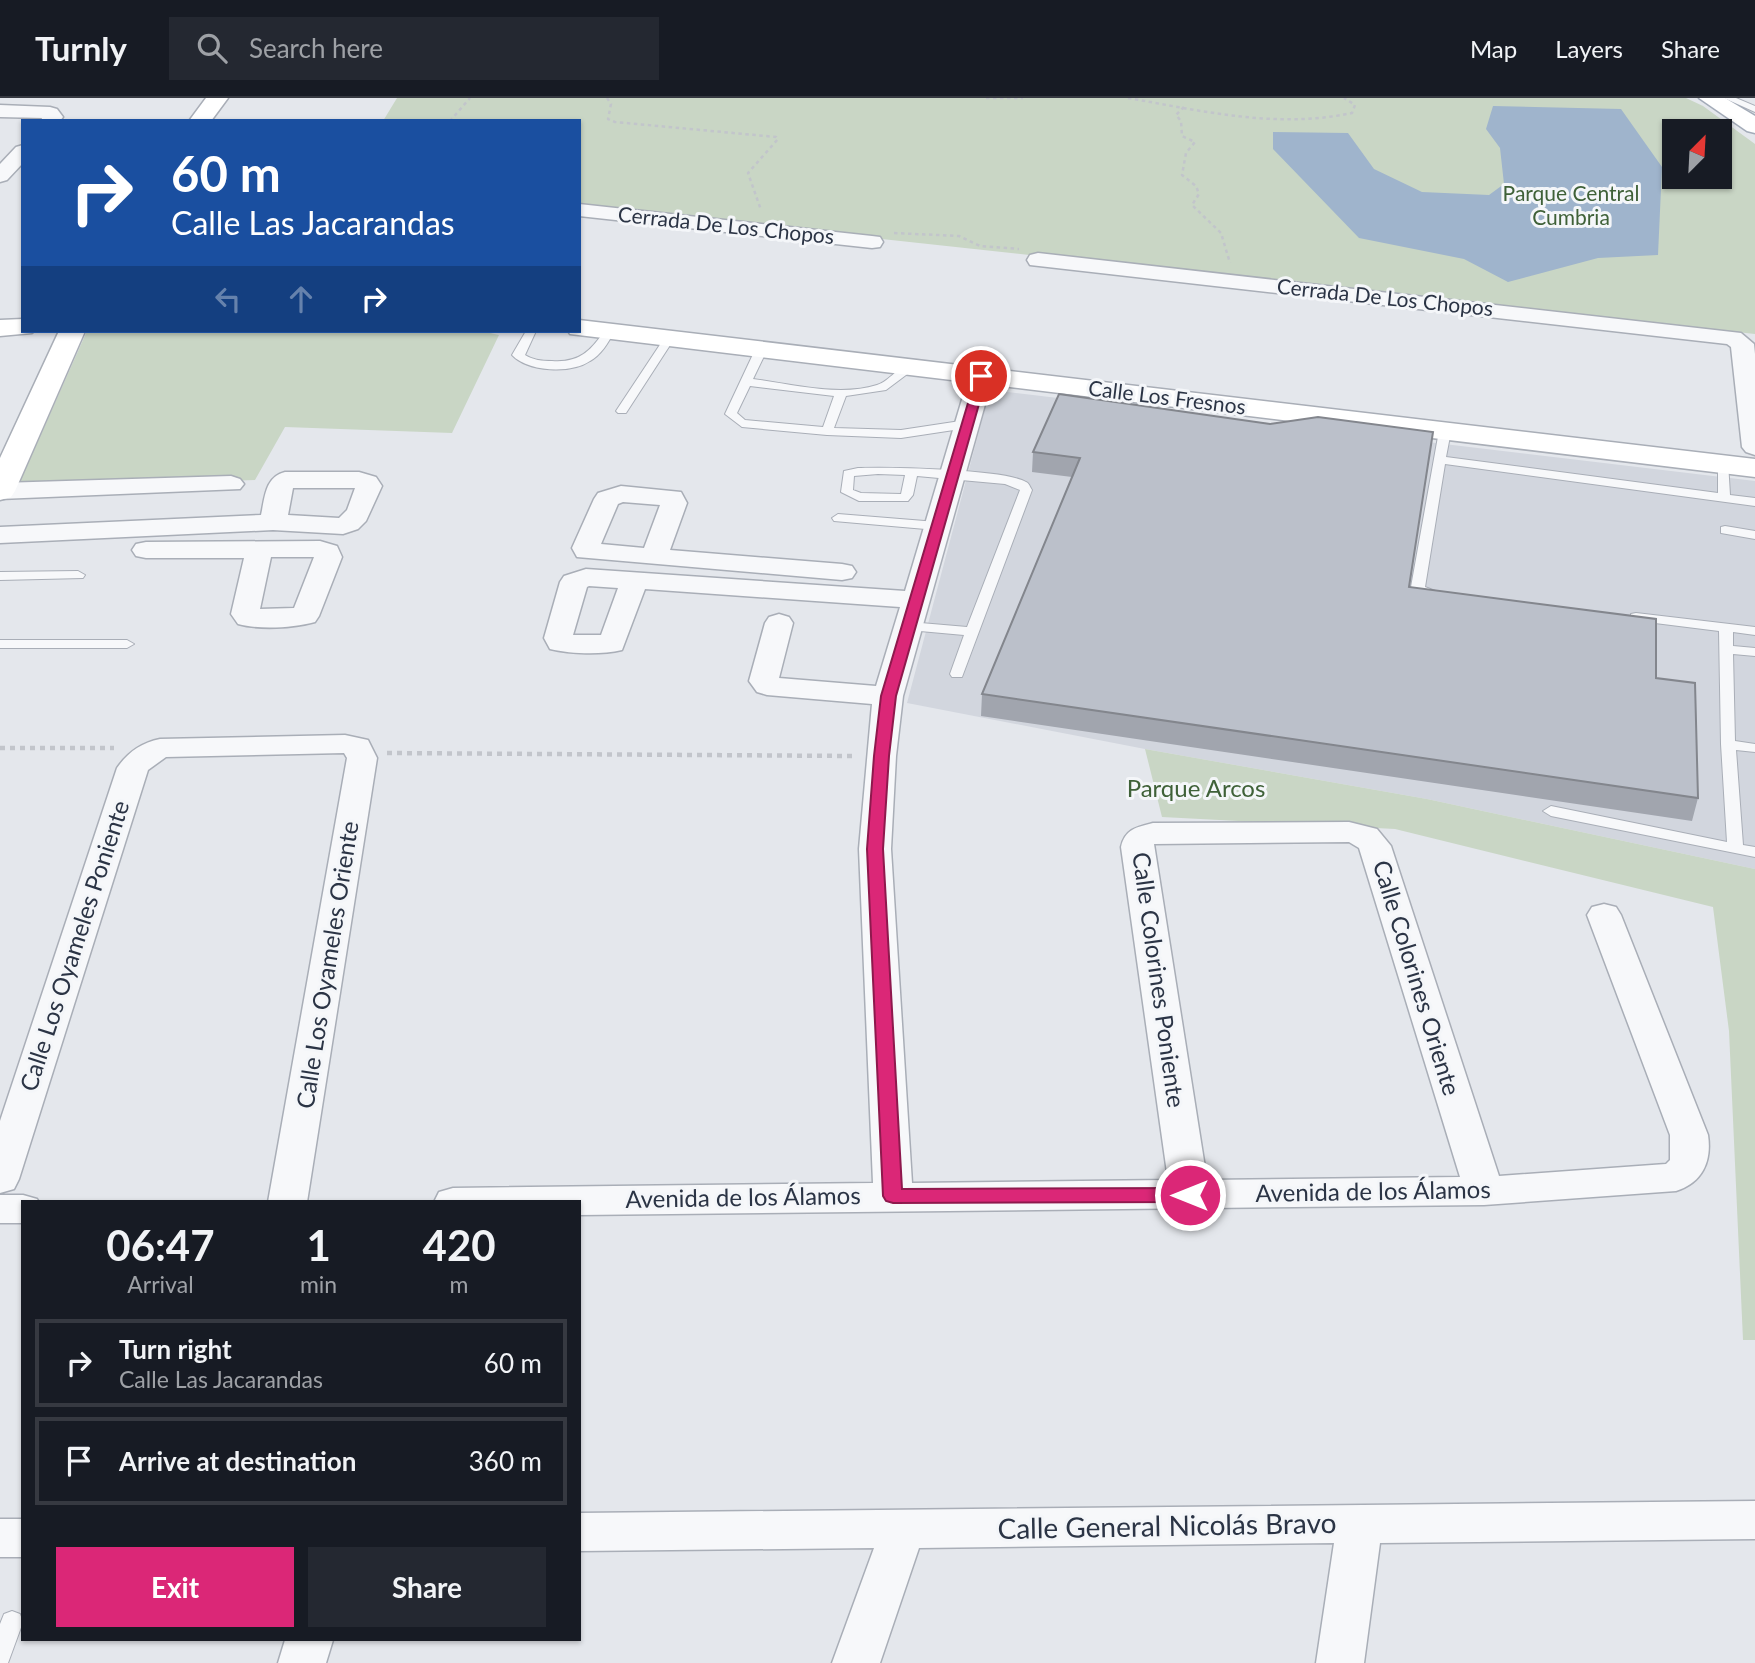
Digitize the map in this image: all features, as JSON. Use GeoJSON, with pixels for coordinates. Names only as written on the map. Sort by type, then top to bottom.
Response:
{"type":"FeatureCollection","features":[{"type":"Feature","properties":{"kind":"street"},"geometry":{"type":"LineString","coordinates":[[201,119],[217,98]]}},
{"type":"Feature","properties":{"kind":"street"},"geometry":{"type":"LineString","coordinates":[[1710,98],[1755,125]]}},
{"type":"Feature","properties":{"kind":"street"},"geometry":{"type":"LineString","coordinates":[[0,111],[50,113],[52,119]]}},
{"type":"Feature","properties":{"kind":"street"},"geometry":{"type":"LineString","coordinates":[[0,176],[21,153]]}},
{"type":"Feature","properties":{"kind":"street","name":"Cerrada De Los Chopos"},"geometry":{"type":"LineString","coordinates":[[581,210],[872,242]]}},
{"type":"Feature","properties":{"kind":"street","name":"Cerrada De Los Chopos"},"geometry":{"type":"LineString","coordinates":[[1038,260],[1733,338],[1742,344],[1755,447]]}},
{"type":"Feature","properties":{"kind":"street"},"geometry":{"type":"LineString","coordinates":[[0,328],[21,327]]}},
{"type":"Feature","properties":{"kind":"street","name":"Calle Los Fresnos"},"geometry":{"type":"LineString","coordinates":[[581,328],[1755,468]]}},
{"type":"Feature","properties":{"kind":"street"},"geometry":{"type":"LineString","coordinates":[[71,333],[0,491],[231,484]]}},
{"type":"Feature","properties":{"kind":"street"},"geometry":{"type":"LineString","coordinates":[[893,1196],[875,849],[881,756],[888,696],[981,376]]}},
{"type":"Feature","properties":{"kind":"street"},"geometry":{"type":"LineString","coordinates":[[0,535],[273,522]]}},
{"type":"Feature","properties":{"kind":"street"},"geometry":{"type":"LineString","coordinates":[[0,551],[259,549]]}},
{"type":"Feature","properties":{"kind":"street"},"geometry":{"type":"LineString","coordinates":[[654,557],[916,602]]}},
{"type":"Feature","properties":{"kind":"street"},"geometry":{"type":"LineString","coordinates":[[634,581],[916,602]]}},
{"type":"Feature","properties":{"kind":"street"},"geometry":{"type":"LineString","coordinates":[[779,623],[764,681],[767,686],[888,696]]}},
{"type":"Feature","properties":{"kind":"street"},"geometry":{"type":"LineString","coordinates":[[152,752],[345,744],[357,747],[362,756]]}},
{"type":"Feature","properties":{"kind":"street","name":"Calle Los Oyameles Poniente"},"geometry":{"type":"LineString","coordinates":[[0,1179],[133,768],[152,752]]}},
{"type":"Feature","properties":{"kind":"street","name":"Calle Los Oyameles Oriente"},"geometry":{"type":"LineString","coordinates":[[290,1187],[362,756]]}},
{"type":"Feature","properties":{"kind":"street","name":"Calle Colorines Oriente"},"geometry":{"type":"LineString","coordinates":[[1253,832],[1349,832],[1366,836],[1375,846],[1484,1191]]}},
{"type":"Feature","properties":{"kind":"street","name":"Calle Colorines Poniente"},"geometry":{"type":"LineString","coordinates":[[1190,1195],[1137,847],[1139,838],[1153,833],[1253,832]]}},
{"type":"Feature","properties":{"kind":"street","name":"Avenida de los Álamos"},"geometry":{"type":"LineString","coordinates":[[581,1200],[1484,1191],[1676,1177],[1688,1168],[1692,1155],[1689,1135],[1604,915]]}},
{"type":"Feature","properties":{"kind":"street"},"geometry":{"type":"LineString","coordinates":[[0,1209],[21,1209]]}},
{"type":"Feature","properties":{"kind":"street","name":"Calle General Nicolás Bravo"},"geometry":{"type":"LineString","coordinates":[[581,1532],[1755,1520]]}},
{"type":"Feature","properties":{"kind":"street"},"geometry":{"type":"LineString","coordinates":[[1340,1663],[1360,1524]]}},
{"type":"Feature","properties":{"kind":"street"},"geometry":{"type":"LineString","coordinates":[[856,1663],[903,1529]]}},
{"type":"Feature","properties":{"kind":"street"},"geometry":{"type":"LineString","coordinates":[[0,1538],[21,1538]]}},
{"type":"Feature","properties":{"kind":"street"},"geometry":{"type":"LineString","coordinates":[[302,1663],[309,1641]]}},
{"type":"Feature","properties":{"kind":"lane"},"geometry":{"type":"LineString","coordinates":[[1728,98],[1755,110]]}},
{"type":"Feature","properties":{"kind":"lane"},"geometry":{"type":"LineString","coordinates":[[530,333],[518,355],[521,359],[528,363],[569,367],[592,357],[609,331]]}},
{"type":"Feature","properties":{"kind":"lane"},"geometry":{"type":"LineString","coordinates":[[622,411],[669,339]]}},
{"type":"Feature","properties":{"kind":"lane"},"geometry":{"type":"LineString","coordinates":[[761,350],[731,414],[741,423],[901,434],[967,424]]}},
{"type":"Feature","properties":{"kind":"lane"},"geometry":{"type":"LineString","coordinates":[[746,382],[841,393],[881,388],[910,367]]}},
{"type":"Feature","properties":{"kind":"lane"},"geometry":{"type":"LineString","coordinates":[[827,431],[841,393]]}},
{"type":"Feature","properties":{"kind":"lane"},"geometry":{"type":"LineString","coordinates":[[1445,431],[1418,587],[1428,594],[1453,596]]}},
{"type":"Feature","properties":{"kind":"lane"},"geometry":{"type":"LineString","coordinates":[[1440,460],[1755,502]]}},
{"type":"Feature","properties":{"kind":"lane"},"geometry":{"type":"LineString","coordinates":[[1724,465],[1724,498]]}},
{"type":"Feature","properties":{"kind":"lane"},"geometry":{"type":"LineString","coordinates":[[912,473],[904,498],[859,497],[846,492],[848,474],[853,471],[912,473],[952,475],[1020,483],[1026,490],[957,674]]}},
{"type":"Feature","properties":{"kind":"lane"},"geometry":{"type":"LineString","coordinates":[[838,518],[937,526]]}},
{"type":"Feature","properties":{"kind":"lane"},"geometry":{"type":"LineString","coordinates":[[1725,530],[1755,535]]}},
{"type":"Feature","properties":{"kind":"lane"},"geometry":{"type":"LineString","coordinates":[[0,576],[78,575]]}},
{"type":"Feature","properties":{"kind":"lane"},"geometry":{"type":"LineString","coordinates":[[916,602],[972,632]]}},
{"type":"Feature","properties":{"kind":"lane"},"geometry":{"type":"LineString","coordinates":[[1622,616],[1755,631]]}},
{"type":"Feature","properties":{"kind":"lane"},"geometry":{"type":"LineString","coordinates":[[1726,628],[1728,744],[1735,848]]}},
{"type":"Feature","properties":{"kind":"lane"},"geometry":{"type":"LineString","coordinates":[[0,644],[127,644]]}},
{"type":"Feature","properties":{"kind":"lane"},"geometry":{"type":"LineString","coordinates":[[1727,649],[1755,652]]}},
{"type":"Feature","properties":{"kind":"lane"},"geometry":{"type":"LineString","coordinates":[[1728,744],[1755,748]]}},
{"type":"Feature","properties":{"kind":"lane"},"geometry":{"type":"LineString","coordinates":[[1550,811],[1755,852]]}},
{"type":"Feature","properties":{"kind":"lane"},"geometry":{"type":"LineString","coordinates":[[0,1657],[12,1621]]}},
{"type":"Feature","properties":{"kind":"path"},"geometry":{"type":"LineString","coordinates":[[452,119],[470,98]]}},
{"type":"Feature","properties":{"kind":"path"},"geometry":{"type":"LineString","coordinates":[[607,98],[611,104],[608,119],[614,122],[776,137],[748,173],[764,217]]}},
{"type":"Feature","properties":{"kind":"path"},"geometry":{"type":"LineString","coordinates":[[986,98],[1023,98]]}},
{"type":"Feature","properties":{"kind":"path"},"geometry":{"type":"LineString","coordinates":[[1128,98],[1287,118],[1337,118],[1352,113],[1355,105],[1344,98]]}},
{"type":"Feature","properties":{"kind":"path"},"geometry":{"type":"LineString","coordinates":[[1185,107],[1176,115],[1181,121],[1182,136],[1195,142],[1186,153],[1182,175],[1196,186],[1199,194],[1192,205],[1195,212],[1213,224],[1224,237],[1231,267]]}},
{"type":"Feature","properties":{"kind":"path"},"geometry":{"type":"LineString","coordinates":[[0,748],[152,752]]}},
{"type":"Feature","properties":{"kind":"path"},"geometry":{"type":"LineString","coordinates":[[362,756],[881,756]]}},
{"type":"Feature","properties":{"kind":"shaded area"},"geometry":{"type":"Polygon","coordinates":[[[990,390],[1755,481],[1755,869],[1427,799],[907,703],[990,390]]]}},
{"type":"Feature","properties":{"kind":"green space","name":"Parque Central Cumbria"},"geometry":{"type":"Polygon","coordinates":[[[397,98],[1686,98],[1721,119],[1662,119],[1662,189],[1732,189],[1732,127],[1755,144],[1755,334],[581,206],[581,119],[384,119],[397,98]]]}},
{"type":"Feature","properties":{"kind":"green space"},"geometry":{"type":"Polygon","coordinates":[[[86,333],[499,335],[452,433],[285,427],[255,480],[17,488],[86,333]]]}},
{"type":"Feature","properties":{"kind":"green space","name":"Parque Arcos"},"geometry":{"type":"Polygon","coordinates":[[[1145,749],[1427,799],[1755,869],[1755,1340],[1743,1340],[1729,1031],[1713,907],[1395,829],[1162,817],[1145,749]]]}},
{"type":"Feature","properties":{"kind":"water"},"geometry":{"type":"Polygon","coordinates":[[[1493,106],[1621,109],[1662,167],[1658,255],[1598,258],[1508,282],[1464,259],[1359,238],[1273,149],[1273,132],[1348,133],[1374,169],[1422,192],[1489,195],[1504,184],[1500,148],[1486,129],[1493,106]]]}},
{"type":"Feature","properties":{"kind":"building"},"geometry":{"type":"Polygon","coordinates":[[[1059,394],[1270,424],[1318,417],[1433,432],[1409,587],[1656,619],[1656,678],[1695,683],[1698,798],[982,694],[1080,458],[1033,452],[1059,394]]]}},
{"type":"Feature","properties":{"kind":"route"},"geometry":{"type":"LineString","coordinates":[[981,376],[888,696],[881,756],[875,849],[893,1196],[1190,1195]]}}]}
